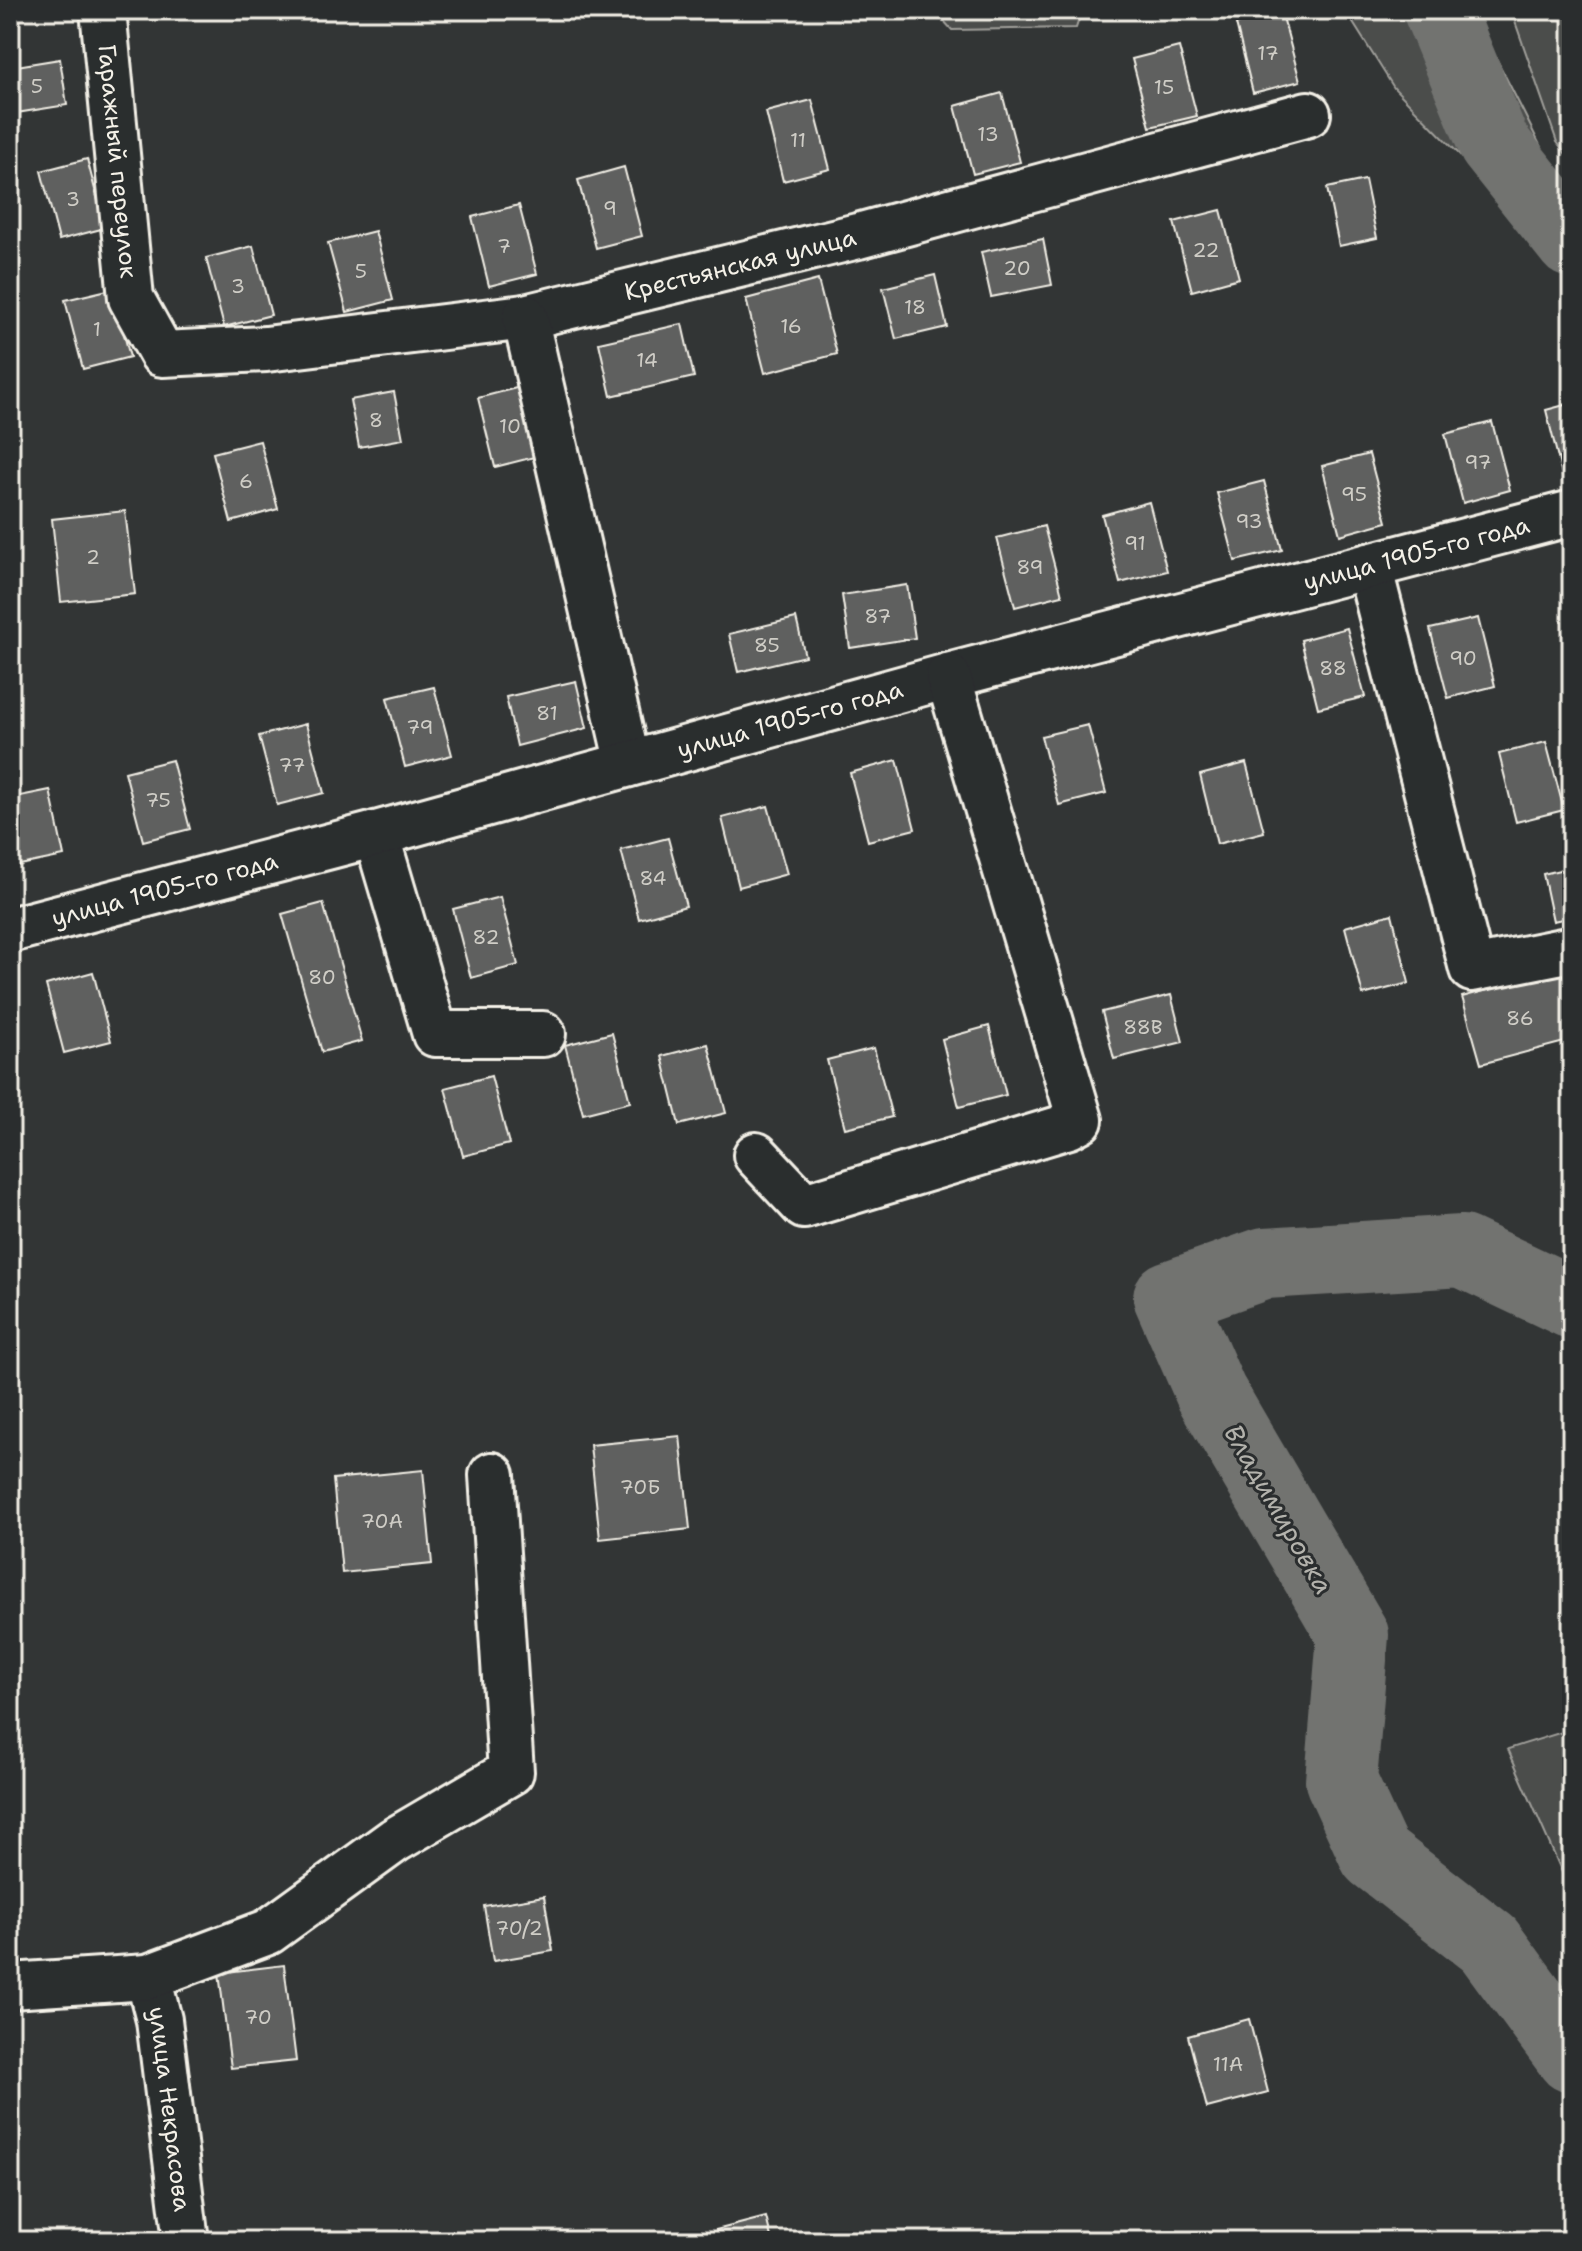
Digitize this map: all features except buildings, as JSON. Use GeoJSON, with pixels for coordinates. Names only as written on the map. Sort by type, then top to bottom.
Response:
{"type":"FeatureCollection","features":[{"type":"Feature","properties":{"kind":"street","name":"Гаражный переулок"},"geometry":{"type":"LineString","coordinates":[[103,10],[131,298],[162,354]]}},
{"type":"Feature","properties":{"kind":"street","name":"Крестьянская улица"},"geometry":{"type":"LineString","coordinates":[[162,354],[266,349],[525,317],[858,236],[1308,114]]}},
{"type":"Feature","properties":{"kind":"street"},"geometry":{"type":"LineString","coordinates":[[525,317],[628,764]]}},
{"type":"Feature","properties":{"kind":"street","name":"улица 1905-го года"},"geometry":{"type":"LineString","coordinates":[[10,930],[376,834],[948,676],[1572,513]]}},
{"type":"Feature","properties":{"kind":"street"},"geometry":{"type":"LineString","coordinates":[[1369,566],[1472,969],[1572,949]]}},
{"type":"Feature","properties":{"kind":"street"},"geometry":{"type":"LineString","coordinates":[[756,1155],[804,1206],[1069,1126],[1080,1120],[948,676]]}},
{"type":"Feature","properties":{"kind":"street"},"geometry":{"type":"LineString","coordinates":[[376,834],[435,1034],[543,1034]]}},
{"type":"Feature","properties":{"kind":"street"},"geometry":{"type":"LineString","coordinates":[[10,1986],[148,1977],[268,1932],[395,1840],[511,1772],[492,1475]]}},
{"type":"Feature","properties":{"kind":"street","name":"улица Некрасова"},"geometry":{"type":"LineString","coordinates":[[148,1977],[159,2020],[186,2241]]}},
{"type":"Feature","properties":{"kind":"shaded area"},"geometry":{"type":"Polygon","coordinates":[[[934,10],[1082,10],[1076,28],[952,30],[934,10]]]}},
{"type":"Feature","properties":{"kind":"shaded area"},"geometry":{"type":"Polygon","coordinates":[[[1345,10],[1472,10],[1553,171],[1503,204],[1394,88],[1345,10]]]}},
{"type":"Feature","properties":{"kind":"shaded area"},"geometry":{"type":"Polygon","coordinates":[[[1511,10],[1572,10],[1572,162],[1557,142],[1511,10]]]}},
{"type":"Feature","properties":{"kind":"shaded area"},"geometry":{"type":"Polygon","coordinates":[[[1572,1729],[1572,1895],[1508,1749],[1572,1729]]]}},
{"type":"Feature","properties":{"kind":"waterway","name":"Владимировка"},"geometry":{"type":"LineString","coordinates":[[1439,10],[1494,144],[1572,242]]}},
{"type":"Feature","properties":{"kind":"waterway","name":"Владимировка"},"geometry":{"type":"LineString","coordinates":[[1572,1303],[1462,1251],[1265,1263],[1169,1297],[1211,1393],[1353,1635],[1341,1781],[1375,1855],[1489,1944],[1572,2057]]}}]}
